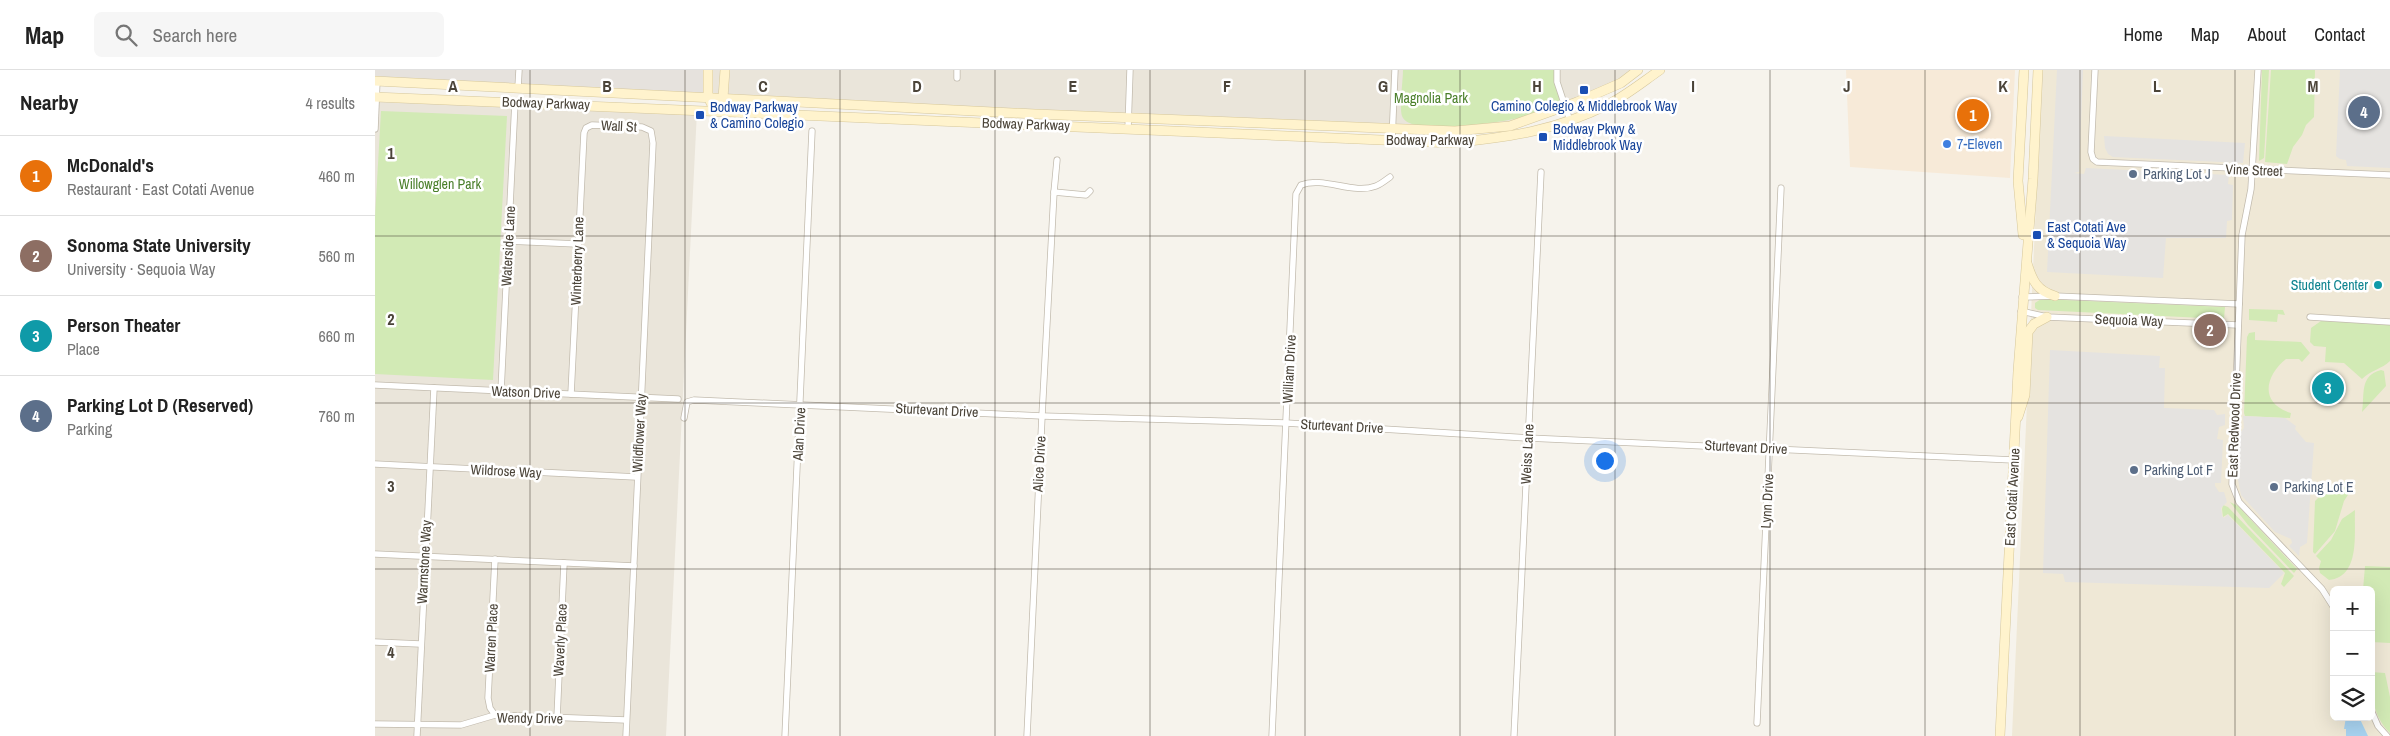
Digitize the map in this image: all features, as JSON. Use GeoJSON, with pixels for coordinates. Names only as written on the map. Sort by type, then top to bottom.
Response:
{"type":"FeatureCollection","features":[{"type":"Feature","properties":{"kind":"street"},"geometry":{"type":"LineString","coordinates":[[518,88],[519,70]]}},
{"type":"Feature","properties":{"kind":"street"},"geometry":{"type":"LineString","coordinates":[[708,70],[708,97],[715,111]]}},
{"type":"Feature","properties":{"kind":"street"},"geometry":{"type":"LineString","coordinates":[[715,111],[723,98],[725,70]]}},
{"type":"Feature","properties":{"kind":"street"},"geometry":{"type":"LineString","coordinates":[[957,70],[957,78]]}},
{"type":"Feature","properties":{"kind":"street"},"geometry":{"type":"LineString","coordinates":[[1128,129],[1130,70]]}},
{"type":"Feature","properties":{"kind":"street"},"geometry":{"type":"LineString","coordinates":[[1391,140],[1395,70]]}},
{"type":"Feature","properties":{"kind":"street"},"geometry":{"type":"LineString","coordinates":[[1557,70],[1557,82],[1570,121]]}},
{"type":"Feature","properties":{"kind":"street","name":"Bodway Parkway"},"geometry":{"type":"LineString","coordinates":[[376,81],[1392,130],[1455,131],[1510,126],[1565,108],[1621,82],[1638,70]]}},
{"type":"Feature","properties":{"kind":"street","name":"Bodway Parkway"},"geometry":{"type":"LineString","coordinates":[[376,97],[1452,143],[1512,137],[1570,121],[1611,103],[1661,70]]}},
{"type":"Feature","properties":{"kind":"street","name":"East Cotati Avenue"},"geometry":{"type":"LineString","coordinates":[[2024,70],[2018,181],[2025,257]]}},
{"type":"Feature","properties":{"kind":"street","name":"East Cotati Avenue"},"geometry":{"type":"LineString","coordinates":[[2001,736],[2021,311],[2033,179],[2038,70]]}},
{"type":"Feature","properties":{"kind":"street","name":"Vine Street"},"geometry":{"type":"LineString","coordinates":[[2095,70],[2091,152],[2093,159],[2097,162],[2390,175]]}},
{"type":"Feature","properties":{"kind":"street","name":"East Redwood Drive"},"geometry":{"type":"LineString","coordinates":[[2258,70],[2253,170],[2243,230],[2233,490],[2239,502],[2321,589],[2330,602]]}},
{"type":"Feature","properties":{"kind":"street"},"geometry":{"type":"LineString","coordinates":[[375,129],[376,81]]}},
{"type":"Feature","properties":{"kind":"street","name":"Waterside Lane"},"geometry":{"type":"LineString","coordinates":[[501,391],[515,102]]}},
{"type":"Feature","properties":{"kind":"street","name":"Wall St"},"geometry":{"type":"LineString","coordinates":[[586,128],[598,124],[642,127],[651,131]]}},
{"type":"Feature","properties":{"kind":"street","name":"Winterberry Lane"},"geometry":{"type":"LineString","coordinates":[[571,394],[582,140],[586,128]]}},
{"type":"Feature","properties":{"kind":"street","name":"Wildflower Way"},"geometry":{"type":"LineString","coordinates":[[625,736],[653,143],[651,131]]}},
{"type":"Feature","properties":{"kind":"street","name":"Alan Drive"},"geometry":{"type":"LineString","coordinates":[[785,736],[812,131]]}},
{"type":"Feature","properties":{"kind":"street","name":"Alice Drive"},"geometry":{"type":"LineString","coordinates":[[1027,736],[1041,416],[1057,160]]}},
{"type":"Feature","properties":{"kind":"street","name":"Weiss Lane"},"geometry":{"type":"LineString","coordinates":[[1514,736],[1541,172]]}},
{"type":"Feature","properties":{"kind":"street","name":"William Drive"},"geometry":{"type":"LineString","coordinates":[[1272,736],[1297,194],[1301,185],[1309,182],[1343,187],[1375,186],[1390,178]]}},
{"type":"Feature","properties":{"kind":"street","name":"Lynn Drive"},"geometry":{"type":"LineString","coordinates":[[1757,723],[1781,188]]}},
{"type":"Feature","properties":{"kind":"street"},"geometry":{"type":"LineString","coordinates":[[1055,192],[1086,194],[1090,191]]}},
{"type":"Feature","properties":{"kind":"street"},"geometry":{"type":"LineString","coordinates":[[508,241],[577,244]]}},
{"type":"Feature","properties":{"kind":"street"},"geometry":{"type":"LineString","coordinates":[[2025,257],[2031,278],[2038,288],[2044,293],[2055,296]]}},
{"type":"Feature","properties":{"kind":"street","name":"Sequoia Way"},"geometry":{"type":"LineString","coordinates":[[2022,297],[2055,296],[2239,304]]}},
{"type":"Feature","properties":{"kind":"street","name":"Sequoia Way"},"geometry":{"type":"LineString","coordinates":[[2021,311],[2047,317],[2238,324]]}},
{"type":"Feature","properties":{"kind":"street"},"geometry":{"type":"LineString","coordinates":[[2015,426],[2025,395],[2028,332],[2034,324],[2047,317]]}},
{"type":"Feature","properties":{"kind":"street"},"geometry":{"type":"LineString","coordinates":[[2309,317],[2390,322]]}},
{"type":"Feature","properties":{"kind":"street","name":"Watson Drive"},"geometry":{"type":"LineString","coordinates":[[375,385],[678,399]]}},
{"type":"Feature","properties":{"kind":"street","name":"Warmstone Way"},"geometry":{"type":"LineString","coordinates":[[417,736],[424,556],[434,388]]}},
{"type":"Feature","properties":{"kind":"street","name":"Sturtevant Drive"},"geometry":{"type":"LineString","coordinates":[[684,418],[685,405],[690,400],[1041,416],[1286,423],[1528,438],[2013,460]]}},
{"type":"Feature","properties":{"kind":"street","name":"Wildrose Way"},"geometry":{"type":"LineString","coordinates":[[375,464],[636,477]]}},
{"type":"Feature","properties":{"kind":"street"},"geometry":{"type":"LineString","coordinates":[[375,554],[634,566]]}},
{"type":"Feature","properties":{"kind":"street","name":"Warren Place"},"geometry":{"type":"LineString","coordinates":[[495,560],[488,698],[490,708],[495,716]]}},
{"type":"Feature","properties":{"kind":"street","name":"Waverly Place"},"geometry":{"type":"LineString","coordinates":[[557,718],[564,563]]}},
{"type":"Feature","properties":{"kind":"street"},"geometry":{"type":"LineString","coordinates":[[375,642],[421,644]]}},
{"type":"Feature","properties":{"kind":"street","name":"Wendy Drive"},"geometry":{"type":"LineString","coordinates":[[375,724],[461,726],[495,716],[627,720]]}},
{"type":"Feature","properties":{"kind":"street"},"geometry":{"type":"LineString","coordinates":[[2375,719],[2378,726],[2387,736]]}},
{"type":"Feature","properties":{"kind":"shaded area"},"geometry":{"type":"Polygon","coordinates":[[[375,70],[708,70],[708,97],[375,81],[375,70]]]}},
{"type":"Feature","properties":{"kind":"shaded area"},"geometry":{"type":"Polygon","coordinates":[[[700,70],[1638,70],[1621,83],[1510,126],[1455,131],[698,96],[700,70]]]}},
{"type":"Feature","properties":{"kind":"shaded area"},"geometry":{"type":"Polygon","coordinates":[[[1846,70],[2015,70],[2010,178],[1850,167],[1846,70]]]}},
{"type":"Feature","properties":{"kind":"shaded area"},"geometry":{"type":"Polygon","coordinates":[[[2042,70],[2390,70],[2390,736],[2012,736],[2042,70]]]}},
{"type":"Feature","properties":{"kind":"shaded area","name":"Parking Lot J"},"geometry":{"type":"Polygon","coordinates":[[[2057,70],[2083,70],[2079,172],[2074,173],[2084,174],[2086,168],[2229,175],[2228,184],[2233,185],[2232,220],[2227,221],[2226,238],[2166,238],[2163,278],[2047,272],[2057,70]]]}},
{"type":"Feature","properties":{"kind":"shaded area"},"geometry":{"type":"Polygon","coordinates":[[[2340,70],[2390,70],[2390,168],[2347,166],[2346,160],[2336,156],[2340,70]]]}},
{"type":"Feature","properties":{"kind":"shaded area"},"geometry":{"type":"Polygon","coordinates":[[[375,102],[697,111],[666,736],[375,736],[375,102]]]}},
{"type":"Feature","properties":{"kind":"shaded area"},"geometry":{"type":"Polygon","coordinates":[[[2104,136],[2245,143],[2243,163],[2113,157],[2108,154],[2105,148],[2104,136]]]}},
{"type":"Feature","properties":{"kind":"shaded area","name":"Parking Lot F"},"geometry":{"type":"Polygon","coordinates":[[[2050,350],[2160,356],[2159,368],[2165,368],[2164,408],[2214,410],[2217,415],[2225,414],[2225,425],[2219,427],[2217,439],[2223,440],[2221,483],[2215,483],[2219,492],[2224,492],[2227,502],[2221,508],[2222,516],[2224,518],[2228,515],[2284,573],[2269,588],[2065,582],[2063,574],[2043,573],[2050,350]]]}},
{"type":"Feature","properties":{"kind":"shaded area","name":"Parking Lot E"},"geometry":{"type":"Polygon","coordinates":[[[2243,416],[2285,418],[2296,426],[2295,429],[2306,442],[2314,443],[2307,543],[2300,547],[2299,556],[2289,546],[2292,543],[2291,539],[2275,532],[2241,495],[2238,480],[2240,433],[2244,428],[2243,416]]]}},
{"type":"Feature","properties":{"kind":"green space","name":"Magnolia Park"},"geometry":{"type":"Polygon","coordinates":[[[1403,70],[1554,70],[1559,100],[1555,107],[1546,112],[1509,120],[1456,127],[1421,126],[1409,123],[1402,116],[1403,70]]]}},
{"type":"Feature","properties":{"kind":"green space"},"geometry":{"type":"Polygon","coordinates":[[[2262,70],[2269,70],[2264,158],[2259,161],[2262,70]]]}},
{"type":"Feature","properties":{"kind":"green space"},"geometry":{"type":"Polygon","coordinates":[[[2271,70],[2315,70],[2314,117],[2306,125],[2302,135],[2293,147],[2287,164],[2265,162],[2271,70]]]}},
{"type":"Feature","properties":{"kind":"green space","name":"Willowglen Park"},"geometry":{"type":"Polygon","coordinates":[[[381,111],[507,116],[493,380],[375,374],[375,217],[381,111]]]}},
{"type":"Feature","properties":{"kind":"green space"},"geometry":{"type":"Polygon","coordinates":[[[2041,299],[2225,307],[2224,319],[2038,310],[2035,308],[2035,303],[2041,299]]]}},
{"type":"Feature","properties":{"kind":"green space"},"geometry":{"type":"Polygon","coordinates":[[[2249,309],[2283,310],[2285,315],[2278,314],[2277,322],[2249,320],[2249,309]]]}},
{"type":"Feature","properties":{"kind":"green space"},"geometry":{"type":"Polygon","coordinates":[[[2321,321],[2390,324],[2390,361],[2362,379],[2344,363],[2325,362],[2326,347],[2314,346],[2310,342],[2311,328],[2321,321]]]}},
{"type":"Feature","properties":{"kind":"green space"},"geometry":{"type":"Polygon","coordinates":[[[2255,332],[2255,340],[2301,342],[2310,353],[2302,362],[2299,359],[2286,359],[2273,373],[2270,381],[2270,396],[2281,409],[2291,413],[2290,418],[2245,416],[2247,337],[2249,333],[2255,332]]]}},
{"type":"Feature","properties":{"kind":"green space"},"geometry":{"type":"Polygon","coordinates":[[[2381,370],[2384,371],[2386,386],[2362,412],[2366,381],[2374,373],[2381,370]]]}},
{"type":"Feature","properties":{"kind":"green space"},"geometry":{"type":"Polygon","coordinates":[[[2346,481],[2351,482],[2353,487],[2344,501],[2335,531],[2315,554],[2313,552],[2315,501],[2329,487],[2346,481]]]}},
{"type":"Feature","properties":{"kind":"green space"},"geometry":{"type":"Polygon","coordinates":[[[2230,502],[2238,506],[2297,569],[2294,573],[2248,525],[2230,502]]]}},
{"type":"Feature","properties":{"kind":"green space"},"geometry":{"type":"Polygon","coordinates":[[[2223,505],[2228,507],[2294,576],[2284,587],[2281,584],[2285,573],[2228,514],[2223,517],[2223,505]]]}},
{"type":"Feature","properties":{"kind":"green space"},"geometry":{"type":"Polygon","coordinates":[[[2355,510],[2355,541],[2351,562],[2346,571],[2339,577],[2329,580],[2320,573],[2321,561],[2316,556],[2331,540],[2342,519],[2355,510]]]}},
{"type":"Feature","properties":{"kind":"green space"},"geometry":{"type":"Polygon","coordinates":[[[2365,566],[2390,567],[2390,643],[2375,642],[2375,586],[2363,586],[2365,566]]]}},
{"type":"Feature","properties":{"kind":"green space"},"geometry":{"type":"Polygon","coordinates":[[[2375,672],[2385,673],[2390,697],[2390,733],[2384,727],[2375,707],[2375,672]]]}},
{"type":"Feature","properties":{"kind":"water"},"geometry":{"type":"Polygon","coordinates":[[[2345,721],[2361,721],[2368,736],[2346,736],[2346,729],[2344,729],[2345,721]]]}},
{"type":"Feature","properties":{"kind":"place","name":"Camino Colegio & Middlebrook Way"},"geometry":{"type":"Point","coordinates":[1584,90]}},
{"type":"Feature","properties":{"kind":"place","name":"Parking Lot D (Reserved)"},"geometry":{"type":"Point","coordinates":[2364,112]}},
{"type":"Feature","properties":{"kind":"place","name":"Bodway Parkway & Camino Colegio"},"geometry":{"type":"Point","coordinates":[700,115]}},
{"type":"Feature","properties":{"kind":"place","name":"McDonald's"},"geometry":{"type":"Point","coordinates":[1973,115]}},
{"type":"Feature","properties":{"kind":"place","name":"Bodway Pkwy & Middlebrook Way"},"geometry":{"type":"Point","coordinates":[1543,137]}},
{"type":"Feature","properties":{"kind":"place","name":"7-Eleven"},"geometry":{"type":"Point","coordinates":[1947,144]}},
{"type":"Feature","properties":{"kind":"place","name":"Parking Lot J"},"geometry":{"type":"Point","coordinates":[2133,174]}},
{"type":"Feature","properties":{"kind":"place","name":"East Cotati Ave & Sequoia Way"},"geometry":{"type":"Point","coordinates":[2037,235]}},
{"type":"Feature","properties":{"kind":"place","name":"Student Center"},"geometry":{"type":"Point","coordinates":[2378,285]}},
{"type":"Feature","properties":{"kind":"place","name":"Sonoma State University"},"geometry":{"type":"Point","coordinates":[2210,330]}},
{"type":"Feature","properties":{"kind":"place","name":"Person Theater"},"geometry":{"type":"Point","coordinates":[2328,388]}},
{"type":"Feature","properties":{"kind":"place","name":"Parking Lot F"},"geometry":{"type":"Point","coordinates":[2134,470]}},
{"type":"Feature","properties":{"kind":"place","name":"Parking Lot E"},"geometry":{"type":"Point","coordinates":[2274,487]}}]}
